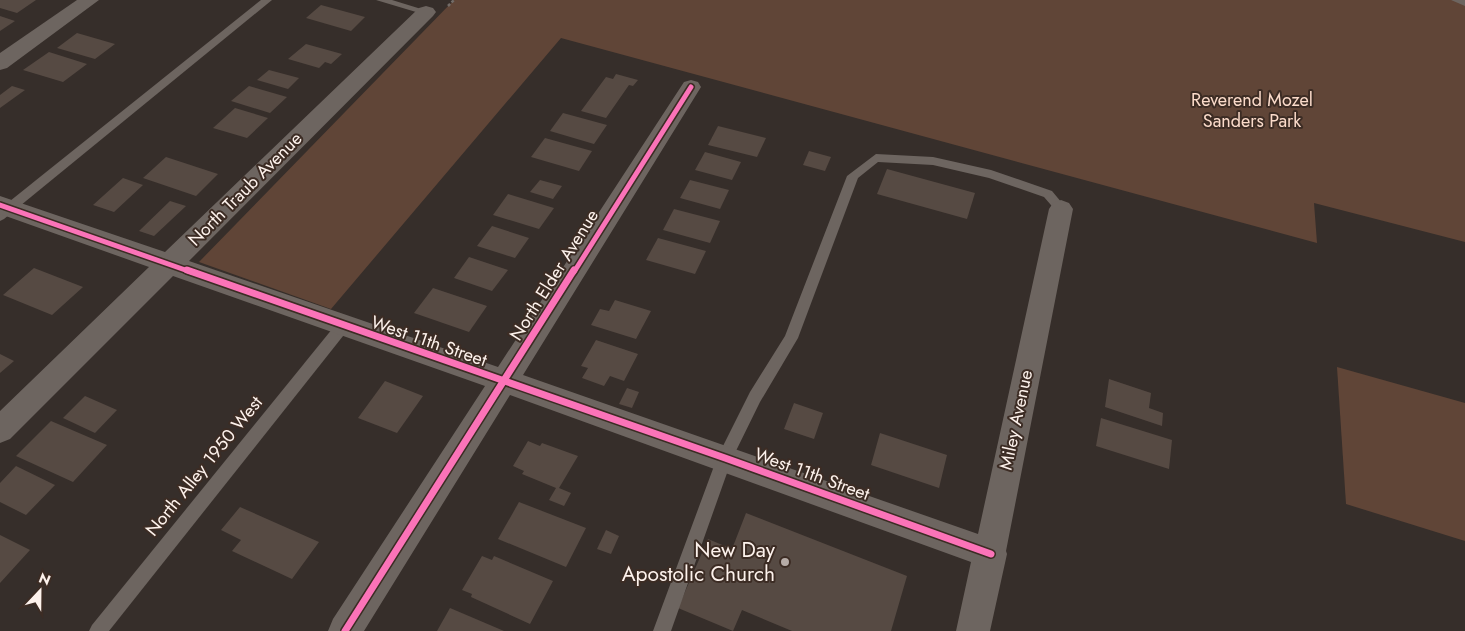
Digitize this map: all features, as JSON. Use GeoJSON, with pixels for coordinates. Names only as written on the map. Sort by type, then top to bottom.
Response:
{"type":"FeatureCollection","features":[{"type":"Feature","properties":{"kind":"street"},"geometry":{"type":"LineString","coordinates":[[0,63],[90,0]]}},
{"type":"Feature","properties":{"kind":"street","name":"North Traub Avenue"},"geometry":{"type":"LineString","coordinates":[[0,430],[426,12]]}},
{"type":"Feature","properties":{"kind":"street","name":"North Elder Avenue"},"geometry":{"type":"LineString","coordinates":[[344,631],[691,87]]}},
{"type":"Feature","properties":{"kind":"street","name":"Miley Avenue"},"geometry":{"type":"LineString","coordinates":[[973,631],[990,554],[1004,474],[1061,209]]}},
{"type":"Feature","properties":{"kind":"street","name":"West 11th Street"},"geometry":{"type":"LineString","coordinates":[[3,210],[168,265],[342,327],[725,458],[990,554]]}},
{"type":"Feature","properties":{"kind":"lane"},"geometry":{"type":"LineString","coordinates":[[3,210],[267,0]]}},
{"type":"Feature","properties":{"kind":"lane"},"geometry":{"type":"LineString","coordinates":[[381,0],[426,12]]}},
{"type":"Feature","properties":{"kind":"lane"},"geometry":{"type":"LineString","coordinates":[[1456,0],[1465,3]]}},
{"type":"Feature","properties":{"kind":"lane"},"geometry":{"type":"LineString","coordinates":[[662,631],[725,458],[755,397],[791,338],[853,176],[876,158],[933,161],[991,174],[1048,194],[1061,209]]}},
{"type":"Feature","properties":{"kind":"lane","name":"North Alley 1950 West"},"geometry":{"type":"LineString","coordinates":[[98,631],[342,327]]}},
{"type":"Feature","properties":{"kind":"green space","name":"Reverend Mozel Sanders Park"},"geometry":{"type":"Polygon","coordinates":[[[454,0],[1465,0],[1465,242],[1314,203],[1317,243],[561,38],[331,309],[199,262],[454,0]]]}},
{"type":"Feature","properties":{"kind":"green space"},"geometry":{"type":"Polygon","coordinates":[[[1337,367],[1465,403],[1465,541],[1346,504],[1337,367]]]}},
{"type":"Feature","properties":{"kind":"building"},"geometry":{"type":"Polygon","coordinates":[[[0,0],[36,0],[17,13],[0,8],[0,0]]]}},
{"type":"Feature","properties":{"kind":"building"},"geometry":{"type":"Polygon","coordinates":[[[321,5],[365,17],[351,31],[306,18],[321,5]]]}},
{"type":"Feature","properties":{"kind":"building"},"geometry":{"type":"Polygon","coordinates":[[[0,16],[15,21],[0,31],[0,16]]]}},
{"type":"Feature","properties":{"kind":"building"},"geometry":{"type":"Polygon","coordinates":[[[77,33],[115,44],[95,59],[57,48],[77,33]]]}},
{"type":"Feature","properties":{"kind":"building"},"geometry":{"type":"Polygon","coordinates":[[[306,44],[342,54],[331,64],[325,62],[319,68],[288,59],[306,44]]]}},
{"type":"Feature","properties":{"kind":"building"},"geometry":{"type":"Polygon","coordinates":[[[49,52],[87,64],[63,82],[23,70],[49,52]]]}},
{"type":"Feature","properties":{"kind":"building"},"geometry":{"type":"Polygon","coordinates":[[[269,70],[299,78],[288,89],[257,80],[269,70]]]}},
{"type":"Feature","properties":{"kind":"building"},"geometry":{"type":"Polygon","coordinates":[[[616,74],[638,80],[633,86],[629,85],[606,118],[581,111],[606,77],[613,79],[616,74]]]}},
{"type":"Feature","properties":{"kind":"building"},"geometry":{"type":"Polygon","coordinates":[[[12,86],[25,90],[0,108],[0,95],[12,86]]]}},
{"type":"Feature","properties":{"kind":"building"},"geometry":{"type":"Polygon","coordinates":[[[249,86],[287,97],[270,113],[231,101],[249,86]]]}},
{"type":"Feature","properties":{"kind":"building"},"geometry":{"type":"Polygon","coordinates":[[[235,108],[268,118],[247,138],[213,128],[235,108]]]}},
{"type":"Feature","properties":{"kind":"building"},"geometry":{"type":"Polygon","coordinates":[[[563,113],[607,125],[594,144],[550,131],[563,113]]]}},
{"type":"Feature","properties":{"kind":"building"},"geometry":{"type":"Polygon","coordinates":[[[718,126],[766,138],[757,157],[708,145],[718,126]]]}},
{"type":"Feature","properties":{"kind":"building"},"geometry":{"type":"Polygon","coordinates":[[[545,138],[592,151],[579,171],[531,157],[545,138]]]}},
{"type":"Feature","properties":{"kind":"building"},"geometry":{"type":"Polygon","coordinates":[[[809,151],[831,157],[825,171],[803,165],[809,151]]]}},
{"type":"Feature","properties":{"kind":"building"},"geometry":{"type":"Polygon","coordinates":[[[705,152],[741,162],[732,180],[695,170],[705,152]]]}},
{"type":"Feature","properties":{"kind":"building"},"geometry":{"type":"Polygon","coordinates":[[[166,157],[218,174],[196,196],[143,178],[166,157]]]}},
{"type":"Feature","properties":{"kind":"building"},"geometry":{"type":"Polygon","coordinates":[[[887,169],[975,193],[967,219],[877,194],[887,169]]]}},
{"type":"Feature","properties":{"kind":"building"},"geometry":{"type":"Polygon","coordinates":[[[123,178],[143,185],[114,212],[93,205],[123,178]]]}},
{"type":"Feature","properties":{"kind":"building"},"geometry":{"type":"Polygon","coordinates":[[[540,180],[562,186],[553,199],[530,192],[540,180]]]}},
{"type":"Feature","properties":{"kind":"building"},"geometry":{"type":"Polygon","coordinates":[[[690,180],[729,190],[720,209],[680,198],[690,180]]]}},
{"type":"Feature","properties":{"kind":"building"},"geometry":{"type":"Polygon","coordinates":[[[508,194],[554,208],[539,229],[493,215],[508,194]]]}},
{"type":"Feature","properties":{"kind":"building"},"geometry":{"type":"Polygon","coordinates":[[[170,201],[186,206],[154,236],[139,231],[170,201]]]}},
{"type":"Feature","properties":{"kind":"building"},"geometry":{"type":"Polygon","coordinates":[[[674,209],[720,221],[710,243],[663,230],[674,209]]]}},
{"type":"Feature","properties":{"kind":"building"},"geometry":{"type":"Polygon","coordinates":[[[492,226],[529,238],[515,258],[477,246],[492,226]]]}},
{"type":"Feature","properties":{"kind":"building"},"geometry":{"type":"Polygon","coordinates":[[[658,238],[706,251],[695,274],[646,260],[658,238]]]}},
{"type":"Feature","properties":{"kind":"building"},"geometry":{"type":"Polygon","coordinates":[[[469,257],[508,270],[492,291],[454,278],[469,257]]]}},
{"type":"Feature","properties":{"kind":"building"},"geometry":{"type":"Polygon","coordinates":[[[34,268],[83,287],[52,315],[3,295],[34,268]]]}},
{"type":"Feature","properties":{"kind":"building"},"geometry":{"type":"Polygon","coordinates":[[[433,288],[487,306],[469,332],[414,313],[433,288]]]}},
{"type":"Feature","properties":{"kind":"building"},"geometry":{"type":"Polygon","coordinates":[[[615,300],[651,311],[636,339],[591,325],[600,309],[609,311],[615,300]]]}},
{"type":"Feature","properties":{"kind":"building"},"geometry":{"type":"Polygon","coordinates":[[[596,340],[638,354],[624,381],[610,376],[604,386],[582,378],[588,368],[581,366],[596,340]]]}},
{"type":"Feature","properties":{"kind":"building"},"geometry":{"type":"Polygon","coordinates":[[[0,354],[14,361],[0,373],[0,354]]]}},
{"type":"Feature","properties":{"kind":"building"},"geometry":{"type":"Polygon","coordinates":[[[1109,379],[1151,393],[1149,408],[1163,413],[1162,426],[1105,407],[1109,379]]]}},
{"type":"Feature","properties":{"kind":"building"},"geometry":{"type":"Polygon","coordinates":[[[385,381],[423,396],[397,433],[358,418],[385,381]]]}},
{"type":"Feature","properties":{"kind":"building"},"geometry":{"type":"Polygon","coordinates":[[[627,388],[639,392],[632,408],[619,404],[627,388]]]}},
{"type":"Feature","properties":{"kind":"building"},"geometry":{"type":"Polygon","coordinates":[[[85,396],[117,410],[95,433],[63,418],[85,396]]]}},
{"type":"Feature","properties":{"kind":"building"},"geometry":{"type":"Polygon","coordinates":[[[794,403],[823,413],[814,439],[784,429],[794,403]]]}},
{"type":"Feature","properties":{"kind":"building"},"geometry":{"type":"Polygon","coordinates":[[[1101,418],[1172,440],[1169,469],[1096,446],[1101,418]]]}},
{"type":"Feature","properties":{"kind":"building"},"geometry":{"type":"Polygon","coordinates":[[[51,421],[107,445],[73,482],[16,456],[51,421]]]}},
{"type":"Feature","properties":{"kind":"building"},"geometry":{"type":"Polygon","coordinates":[[[880,433],[947,455],[939,488],[871,465],[880,433]]]}},
{"type":"Feature","properties":{"kind":"building"},"geometry":{"type":"Polygon","coordinates":[[[528,441],[540,446],[542,443],[578,456],[559,488],[571,493],[564,506],[549,500],[556,488],[522,474],[524,471],[513,466],[528,441]]]}},
{"type":"Feature","properties":{"kind":"building"},"geometry":{"type":"Polygon","coordinates":[[[16,466],[55,485],[26,515],[0,502],[0,483],[16,466]]]}},
{"type":"Feature","properties":{"kind":"building"},"geometry":{"type":"Polygon","coordinates":[[[519,502],[586,528],[566,567],[498,539],[519,502]]]}},
{"type":"Feature","properties":{"kind":"building"},"geometry":{"type":"Polygon","coordinates":[[[240,507],[319,542],[292,579],[232,551],[241,540],[221,530],[240,507]]]}},
{"type":"Feature","properties":{"kind":"building","name":"New Day Apostolic Church"},"geometry":{"type":"Polygon","coordinates":[[[746,513],[907,576],[891,631],[792,631],[742,610],[733,631],[678,608],[708,539],[732,549],[746,513]]]}},
{"type":"Feature","properties":{"kind":"building"},"geometry":{"type":"Polygon","coordinates":[[[606,530],[619,536],[611,554],[597,549],[606,530]]]}},
{"type":"Feature","properties":{"kind":"building"},"geometry":{"type":"Polygon","coordinates":[[[0,535],[30,550],[0,583],[0,535]]]}},
{"type":"Feature","properties":{"kind":"building"},"geometry":{"type":"Polygon","coordinates":[[[482,556],[492,560],[494,556],[553,581],[530,624],[471,597],[472,594],[462,590],[482,556]]]}},
{"type":"Feature","properties":{"kind":"building"},"geometry":{"type":"Polygon","coordinates":[[[450,608],[504,631],[437,631],[450,608]]]}},
{"type":"Feature","properties":{"kind":"cycle path"},"geometry":{"type":"LineString","coordinates":[[345,631],[691,87]]}},
{"type":"Feature","properties":{"kind":"cycle path"},"geometry":{"type":"LineString","coordinates":[[0,205],[725,458],[991,554]]}},
{"type":"Feature","properties":{"kind":"place","name":"New Day Apostolic Church"},"geometry":{"type":"Point","coordinates":[785,562]}}]}
